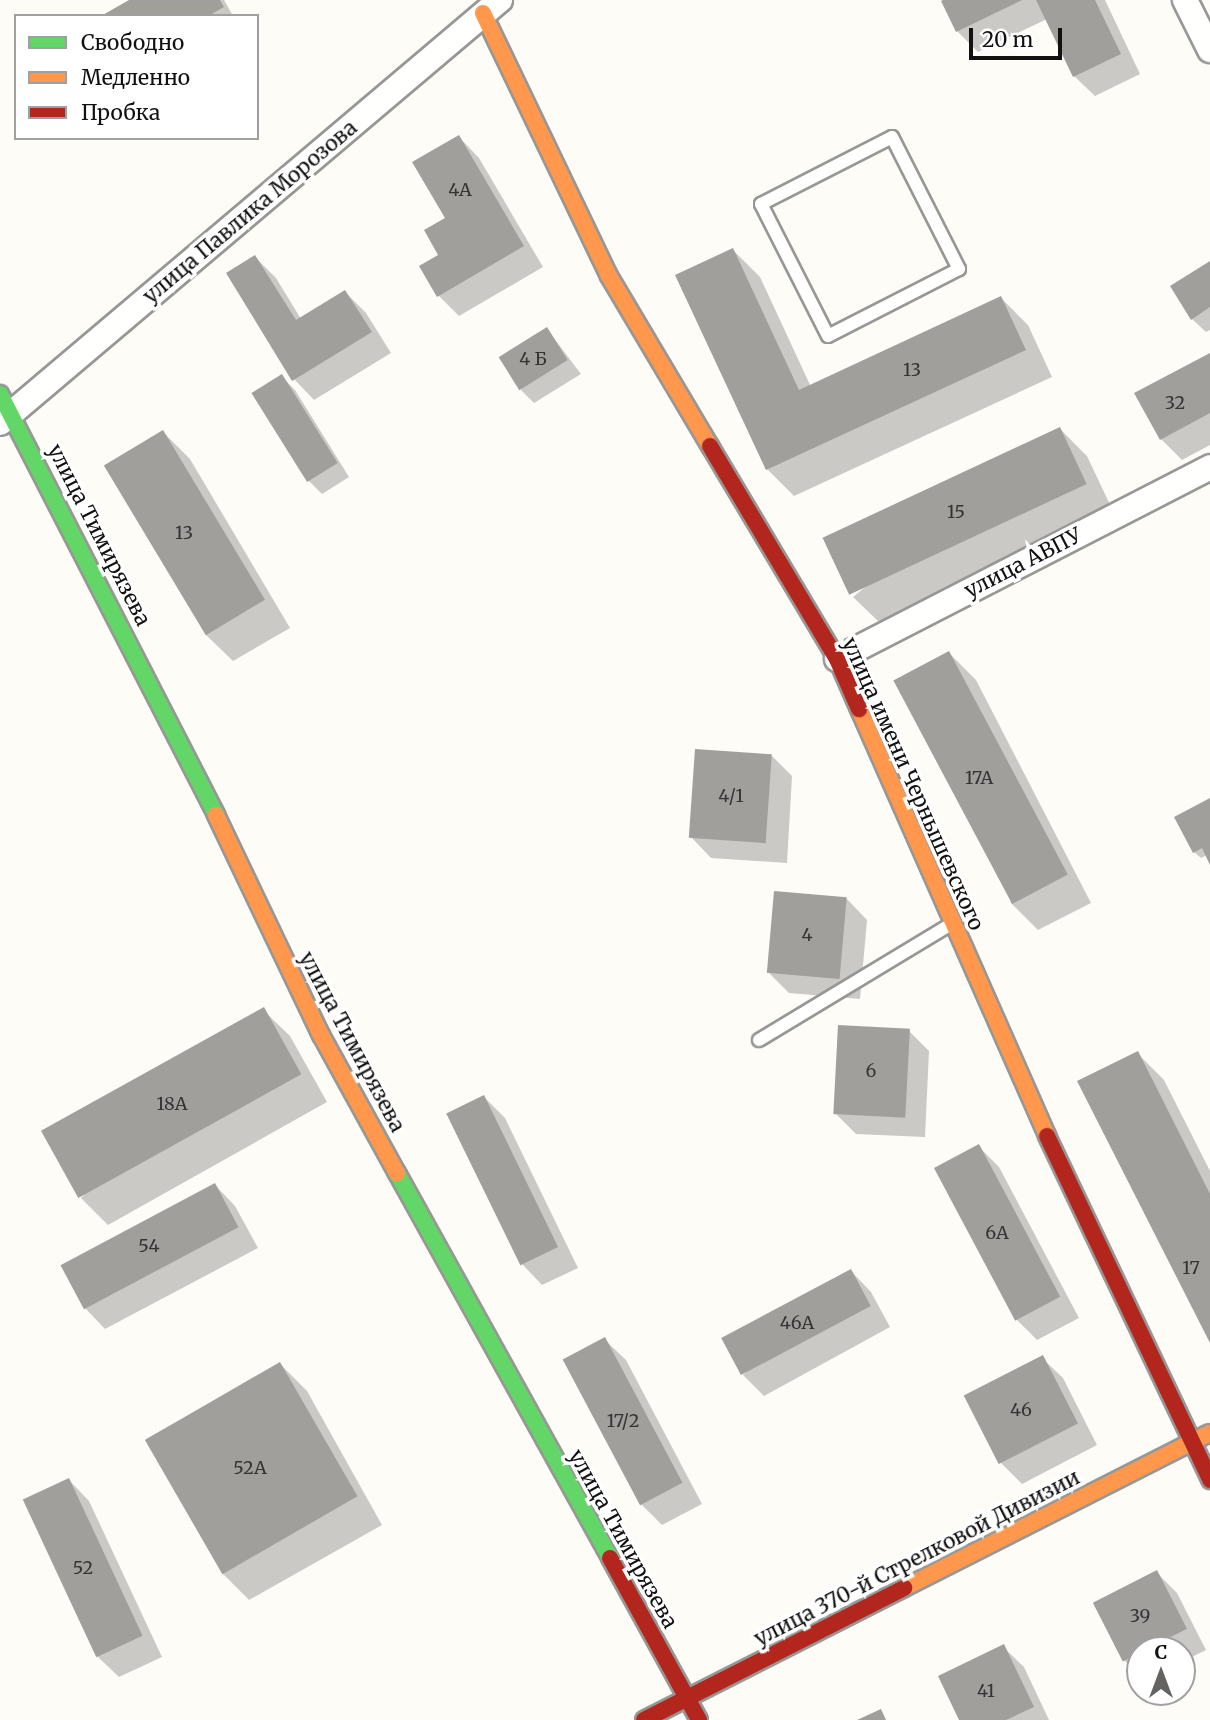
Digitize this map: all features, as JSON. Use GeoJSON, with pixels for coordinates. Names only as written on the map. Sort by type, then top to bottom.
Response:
{"type":"FeatureCollection","features":[{"type":"Feature","properties":{"kind":"street"},"geometry":{"type":"LineString","coordinates":[[1185,0],[1210,50]]}},
{"type":"Feature","properties":{"kind":"street","name":"улица Павлика Морозова"},"geometry":{"type":"LineString","coordinates":[[4,410],[491,7]]}},
{"type":"Feature","properties":{"kind":"street","name":"улица имени Чернышевского"},"geometry":{"type":"LineString","coordinates":[[491,7],[609,276],[836,659],[1189,1443],[1210,1480]]}},
{"type":"Feature","properties":{"kind":"street","name":"улица Тимирязева"},"geometry":{"type":"LineString","coordinates":[[4,410],[159,697],[321,1035],[699,1720]]}},
{"type":"Feature","properties":{"kind":"street","name":"улица АВПУ"},"geometry":{"type":"LineString","coordinates":[[836,659],[1210,467]]}},
{"type":"Feature","properties":{"kind":"street","name":"улица 370-й Стрелковой Дивизии"},"geometry":{"type":"LineString","coordinates":[[644,1720],[1210,1433]]}},
{"type":"Feature","properties":{"kind":"lane"},"geometry":{"type":"LineString","coordinates":[[892,137],[959,269],[828,336],[761,204],[892,137]]}},
{"type":"Feature","properties":{"kind":"lane"},"geometry":{"type":"LineString","coordinates":[[759,1040],[953,923]]}},
{"type":"Feature","properties":{"kind":"building"},"geometry":{"type":"Polygon","coordinates":[[[129,0],[220,0],[224,7],[212,14],[104,14],[129,0]]]}},
{"type":"Feature","properties":{"kind":"building"},"geometry":{"type":"Polygon","coordinates":[[[943,0],[1022,0],[956,32],[941,1],[943,0]]]}},
{"type":"Feature","properties":{"kind":"building"},"geometry":{"type":"Polygon","coordinates":[[[1036,0],[1095,0],[1121,54],[1073,77],[1036,0]]]}},
{"type":"Feature","properties":{"kind":"building"},"geometry":{"type":"Polygon","coordinates":[[[459,135],[524,246],[437,297],[419,266],[438,255],[424,230],[445,218],[412,162],[459,135]]]}},
{"type":"Feature","properties":{"kind":"building"},"geometry":{"type":"Polygon","coordinates":[[[733,248],[799,390],[1001,296],[1026,350],[766,470],[675,275],[733,248]]]}},
{"type":"Feature","properties":{"kind":"building"},"geometry":{"type":"Polygon","coordinates":[[[255,255],[296,320],[345,290],[372,332],[292,381],[226,273],[255,255]]]}},
{"type":"Feature","properties":{"kind":"building"},"geometry":{"type":"Polygon","coordinates":[[[1210,261],[1210,307],[1191,320],[1170,286],[1210,261]]]}},
{"type":"Feature","properties":{"kind":"building"},"geometry":{"type":"Polygon","coordinates":[[[547,327],[568,360],[519,390],[499,357],[547,327]]]}},
{"type":"Feature","properties":{"kind":"building"},"geometry":{"type":"Polygon","coordinates":[[[1210,353],[1210,413],[1160,440],[1134,393],[1210,353]]]}},
{"type":"Feature","properties":{"kind":"building"},"geometry":{"type":"Polygon","coordinates":[[[282,374],[338,463],[307,482],[251,393],[282,374]]]}},
{"type":"Feature","properties":{"kind":"building"},"geometry":{"type":"Polygon","coordinates":[[[1060,427],[1087,484],[849,595],[823,538],[1060,427]]]}},
{"type":"Feature","properties":{"kind":"building"},"geometry":{"type":"Polygon","coordinates":[[[163,430],[265,600],[206,635],[104,466],[163,430]]]}},
{"type":"Feature","properties":{"kind":"building"},"geometry":{"type":"Polygon","coordinates":[[[949,651],[1068,874],[1012,904],[893,681],[949,651]]]}},
{"type":"Feature","properties":{"kind":"building"},"geometry":{"type":"Polygon","coordinates":[[[695,749],[772,754],[766,843],[689,838],[695,749]]]}},
{"type":"Feature","properties":{"kind":"building"},"geometry":{"type":"Polygon","coordinates":[[[1210,798],[1210,865],[1202,848],[1193,853],[1174,817],[1210,798]]]}},
{"type":"Feature","properties":{"kind":"building"},"geometry":{"type":"Polygon","coordinates":[[[774,891],[847,897],[840,979],[767,973],[774,891]]]}},
{"type":"Feature","properties":{"kind":"building"},"geometry":{"type":"Polygon","coordinates":[[[264,1007],[301,1074],[78,1198],[41,1131],[264,1007]]]}},
{"type":"Feature","properties":{"kind":"building"},"geometry":{"type":"Polygon","coordinates":[[[838,1025],[910,1029],[905,1118],[833,1114],[838,1025]]]}},
{"type":"Feature","properties":{"kind":"building"},"geometry":{"type":"Polygon","coordinates":[[[1138,1051],[1210,1194],[1210,1343],[1077,1081],[1138,1051]]]}},
{"type":"Feature","properties":{"kind":"building"},"geometry":{"type":"Polygon","coordinates":[[[484,1095],[558,1247],[520,1265],[446,1113],[484,1095]]]}},
{"type":"Feature","properties":{"kind":"building"},"geometry":{"type":"Polygon","coordinates":[[[979,1144],[1060,1297],[1015,1321],[934,1168],[979,1144]]]}},
{"type":"Feature","properties":{"kind":"building"},"geometry":{"type":"Polygon","coordinates":[[[215,1183],[238,1227],[84,1309],[60,1265],[215,1183]]]}},
{"type":"Feature","properties":{"kind":"building"},"geometry":{"type":"Polygon","coordinates":[[[851,1269],[871,1306],[741,1375],[721,1338],[851,1269]]]}},
{"type":"Feature","properties":{"kind":"building"},"geometry":{"type":"Polygon","coordinates":[[[605,1337],[682,1483],[640,1505],[563,1360],[605,1337]]]}},
{"type":"Feature","properties":{"kind":"building"},"geometry":{"type":"Polygon","coordinates":[[[1043,1355],[1078,1424],[999,1464],[964,1395],[1043,1355]]]}},
{"type":"Feature","properties":{"kind":"building"},"geometry":{"type":"Polygon","coordinates":[[[280,1362],[358,1496],[222,1574],[145,1440],[280,1362]]]}},
{"type":"Feature","properties":{"kind":"building"},"geometry":{"type":"Polygon","coordinates":[[[69,1478],[143,1636],[96,1657],[23,1500],[69,1478]]]}},
{"type":"Feature","properties":{"kind":"building"},"geometry":{"type":"Polygon","coordinates":[[[1157,1570],[1187,1629],[1173,1636],[1126,1636],[1126,1660],[1123,1661],[1093,1603],[1157,1570]]]}},
{"type":"Feature","properties":{"kind":"building"},"geometry":{"type":"Polygon","coordinates":[[[1004,1644],[1034,1707],[1006,1720],[959,1720],[938,1676],[1004,1644]]]}},
{"type":"Feature","properties":{"kind":"building"},"geometry":{"type":"Polygon","coordinates":[[[881,1709],[886,1720],[857,1720],[881,1709]]]}},
{"type":"Feature","properties":{"kind":"traffic: fast"},"geometry":{"type":"LineString","coordinates":[[0,394],[216,815]]}},
{"type":"Feature","properties":{"kind":"traffic: fast"},"geometry":{"type":"LineString","coordinates":[[397,1173],[610,1558]]}},
{"type":"Feature","properties":{"kind":"traffic: slow"},"geometry":{"type":"LineString","coordinates":[[483,13],[609,276],[710,446]]}},
{"type":"Feature","properties":{"kind":"traffic: slow"},"geometry":{"type":"LineString","coordinates":[[859,709],[1047,1136]]}},
{"type":"Feature","properties":{"kind":"traffic: slow"},"geometry":{"type":"LineString","coordinates":[[216,815],[321,1035],[397,1173]]}},
{"type":"Feature","properties":{"kind":"traffic: slow"},"geometry":{"type":"LineString","coordinates":[[904,1588],[1209,1433]]}},
{"type":"Feature","properties":{"kind":"traffic: jam"},"geometry":{"type":"LineString","coordinates":[[710,446],[837,659],[859,709]]}},
{"type":"Feature","properties":{"kind":"traffic: jam"},"geometry":{"type":"LineString","coordinates":[[1047,1136],[1210,1480]]}},
{"type":"Feature","properties":{"kind":"traffic: jam"},"geometry":{"type":"LineString","coordinates":[[610,1558],[699,1720]]}},
{"type":"Feature","properties":{"kind":"traffic: jam"},"geometry":{"type":"LineString","coordinates":[[644,1720],[904,1588]]}}]}
